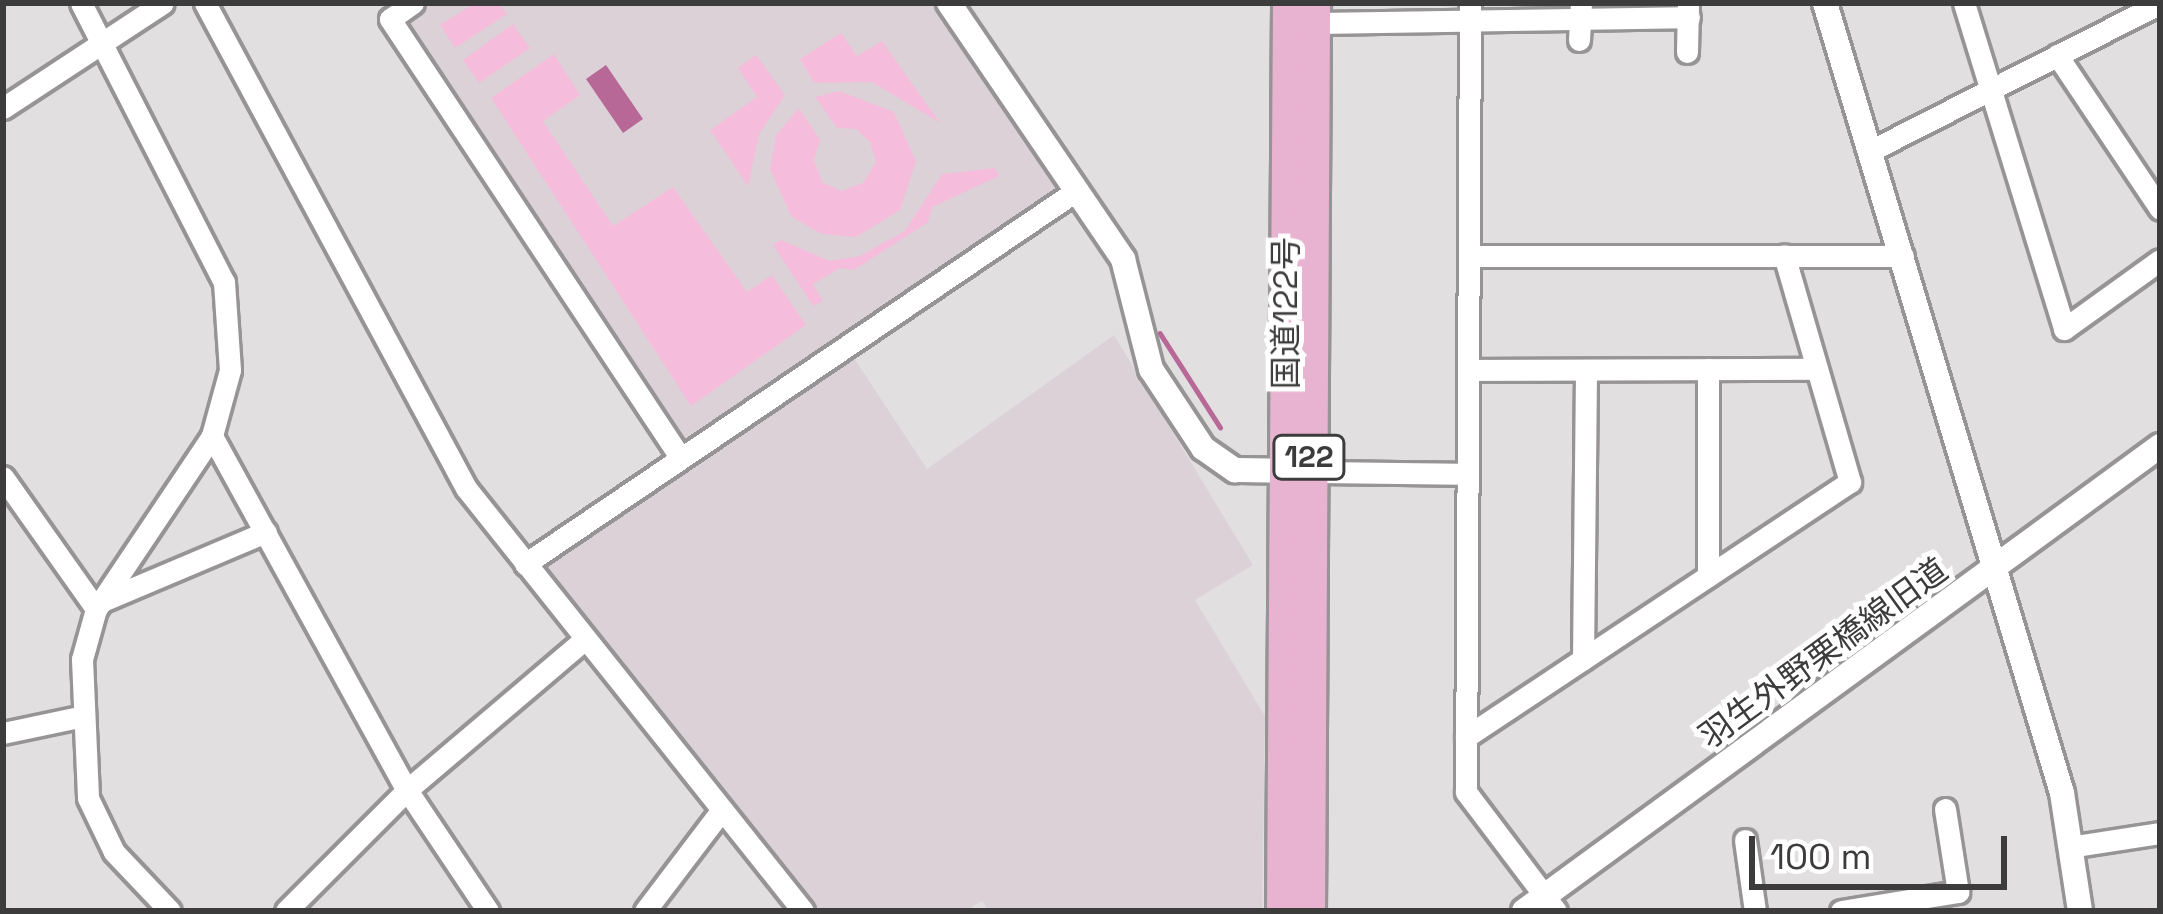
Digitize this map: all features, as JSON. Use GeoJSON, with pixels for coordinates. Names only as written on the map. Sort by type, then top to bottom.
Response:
{"type":"FeatureCollection","features":[{"type":"Feature","properties":{"kind":"highway","name":"国道122号"},"geometry":{"type":"LineString","coordinates":[[1283,911],[1298,471],[1305,10]]}},
{"type":"Feature","properties":{"kind":"highway","name":"国道122号"},"geometry":{"type":"LineString","coordinates":[[1298,471],[1308,911]]}},
{"type":"Feature","properties":{"kind":"street"},"geometry":{"type":"LineString","coordinates":[[81,3],[224,282],[230,370],[212,436],[98,606],[82,659],[79,717],[88,798],[114,852],[170,911]]}},
{"type":"Feature","properties":{"kind":"street"},"geometry":{"type":"LineString","coordinates":[[3,107],[163,3]]}},
{"type":"Feature","properties":{"kind":"street"},"geometry":{"type":"LineString","coordinates":[[205,3],[466,488],[583,641],[803,911]]}},
{"type":"Feature","properties":{"kind":"street"},"geometry":{"type":"LineString","coordinates":[[412,3],[390,19],[680,457]]}},
{"type":"Feature","properties":{"kind":"street"},"geometry":{"type":"LineString","coordinates":[[950,3],[1132,276],[1151,368],[1203,448],[1235,470],[1468,473]]}},
{"type":"Feature","properties":{"kind":"street"},"geometry":{"type":"LineString","coordinates":[[1825,3],[2062,793],[2080,911]]}},
{"type":"Feature","properties":{"kind":"street"},"geometry":{"type":"LineString","coordinates":[[1964,3],[2064,329],[2160,260]]}},
{"type":"Feature","properties":{"kind":"street"},"geometry":{"type":"LineString","coordinates":[[1872,150],[2160,3]]}},
{"type":"Feature","properties":{"kind":"street"},"geometry":{"type":"LineString","coordinates":[[1305,10],[1580,21],[1688,10],[1687,52]]}},
{"type":"Feature","properties":{"kind":"street"},"geometry":{"type":"LineString","coordinates":[[1470,15],[1466,792],[1541,906]]}},
{"type":"Feature","properties":{"kind":"street"},"geometry":{"type":"LineString","coordinates":[[2056,55],[2160,209]]}},
{"type":"Feature","properties":{"kind":"street"},"geometry":{"type":"LineString","coordinates":[[525,564],[1076,191]]}},
{"type":"Feature","properties":{"kind":"street"},"geometry":{"type":"LineString","coordinates":[[1466,737],[1850,482],[1784,255]]}},
{"type":"Feature","properties":{"kind":"street"},"geometry":{"type":"LineString","coordinates":[[1469,256],[1903,256]]}},
{"type":"Feature","properties":{"kind":"street"},"geometry":{"type":"LineString","coordinates":[[1708,369],[1708,577]]}},
{"type":"Feature","properties":{"kind":"street"},"geometry":{"type":"LineString","coordinates":[[1468,370],[1817,369]]}},
{"type":"Feature","properties":{"kind":"street"},"geometry":{"type":"LineString","coordinates":[[1582,659],[1586,370]]}},
{"type":"Feature","properties":{"kind":"street"},"geometry":{"type":"LineString","coordinates":[[212,436],[407,790],[488,911]]}},
{"type":"Feature","properties":{"kind":"street","name":"羽生外野栗橋線旧道"},"geometry":{"type":"LineString","coordinates":[[1541,906],[2160,446]]}},
{"type":"Feature","properties":{"kind":"street"},"geometry":{"type":"LineString","coordinates":[[3,477],[98,606]]}},
{"type":"Feature","properties":{"kind":"street"},"geometry":{"type":"LineString","coordinates":[[98,606],[266,532]]}},
{"type":"Feature","properties":{"kind":"street"},"geometry":{"type":"LineString","coordinates":[[286,911],[407,790],[583,641]]}},
{"type":"Feature","properties":{"kind":"street"},"geometry":{"type":"LineString","coordinates":[[3,733],[79,717]]}},
{"type":"Feature","properties":{"kind":"street"},"geometry":{"type":"LineString","coordinates":[[1840,911],[1958,892],[1946,809]]}},
{"type":"Feature","properties":{"kind":"street"},"geometry":{"type":"LineString","coordinates":[[645,911],[721,811]]}},
{"type":"Feature","properties":{"kind":"street"},"geometry":{"type":"LineString","coordinates":[[2069,847],[2160,833]]}},
{"type":"Feature","properties":{"kind":"street"},"geometry":{"type":"LineString","coordinates":[[1745,840],[1755,911]]}},
{"type":"Feature","properties":{"kind":"shaded area"},"geometry":{"type":"Polygon","coordinates":[[[430,3],[933,3],[1065,190],[682,440],[407,19],[430,3]]]}},
{"type":"Feature","properties":{"kind":"shaded area"},"geometry":{"type":"Polygon","coordinates":[[[475,3],[499,3],[507,14],[455,48],[440,25],[475,3]]]}},
{"type":"Feature","properties":{"kind":"shaded area"},"geometry":{"type":"Polygon","coordinates":[[[513,24],[530,48],[479,83],[463,60],[513,24]]]}},
{"type":"Feature","properties":{"kind":"shaded area"},"geometry":{"type":"Polygon","coordinates":[[[841,33],[857,56],[882,41],[940,123],[872,82],[814,83],[800,59],[841,33]]]}},
{"type":"Feature","properties":{"kind":"shaded area"},"geometry":{"type":"Polygon","coordinates":[[[554,54],[580,95],[543,121],[613,226],[673,187],[747,292],[772,275],[806,325],[691,406],[491,98],[554,54]]]}},
{"type":"Feature","properties":{"kind":"shaded area"},"geometry":{"type":"Polygon","coordinates":[[[756,55],[785,95],[759,134],[748,186],[710,130],[757,97],[738,68],[756,55]]]}},
{"type":"Feature","properties":{"kind":"shaded area"},"geometry":{"type":"Polygon","coordinates":[[[606,65],[643,119],[623,133],[586,79],[606,65]]]}},
{"type":"Feature","properties":{"kind":"shaded area"},"geometry":{"type":"Polygon","coordinates":[[[839,91],[894,112],[916,161],[900,210],[856,237],[821,234],[791,216],[770,169],[776,135],[799,108],[820,140],[814,160],[822,182],[841,191],[863,183],[876,162],[870,142],[856,129],[837,128],[815,97],[839,91]]]}},
{"type":"Feature","properties":{"kind":"shaded area"},"geometry":{"type":"Polygon","coordinates":[[[995,168],[999,176],[932,207],[928,222],[854,270],[840,268],[813,284],[823,301],[813,306],[773,245],[781,240],[830,261],[860,256],[905,231],[942,174],[995,168]]]}},
{"type":"Feature","properties":{"kind":"shaded area"},"geometry":{"type":"Polygon","coordinates":[[[1114,335],[1253,565],[1195,600],[1265,716],[1262,911],[989,911],[982,901],[965,911],[817,911],[545,568],[854,358],[927,469],[1114,335]]]}},
{"type":"Feature","properties":{"kind":"waterway"},"geometry":{"type":"LineString","coordinates":[[1160,333],[1220,427]]}}]}
